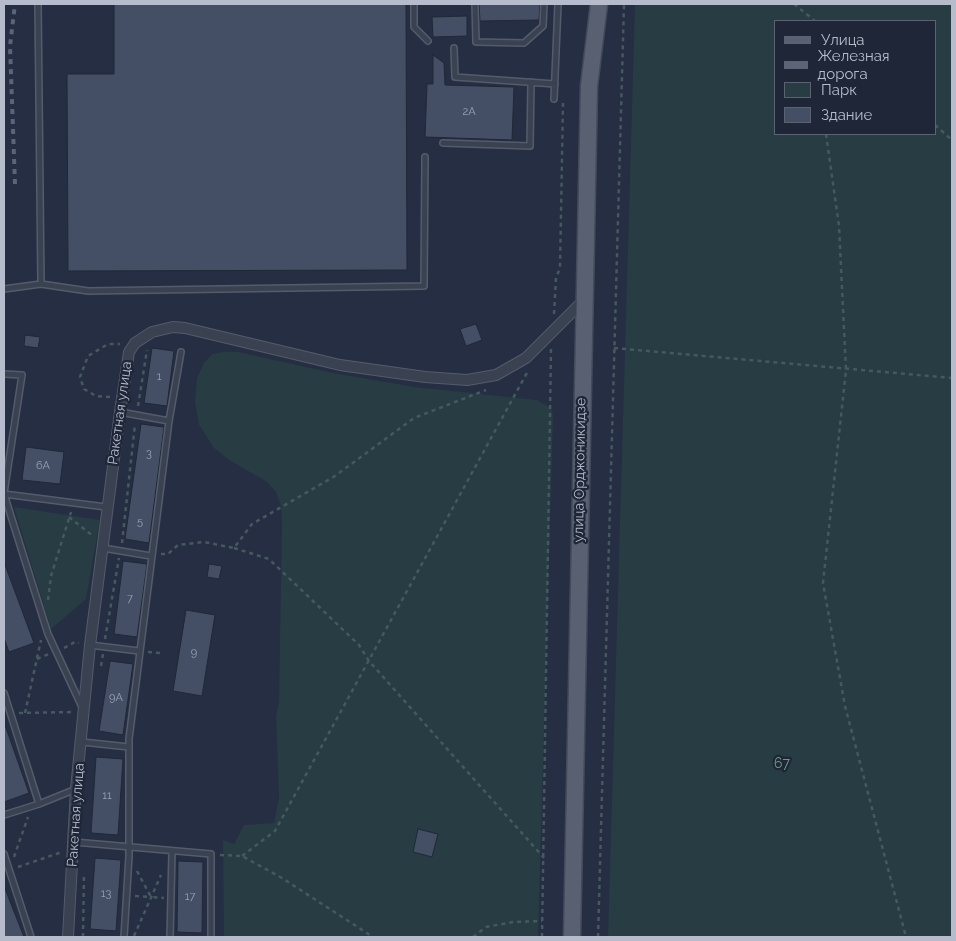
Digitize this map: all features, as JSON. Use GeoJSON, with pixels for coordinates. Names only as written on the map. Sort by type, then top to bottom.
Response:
{"type":"FeatureCollection","features":[{"type":"Feature","properties":{"kind":"main road","name":"улица Орджоникидзе"},"geometry":{"type":"LineString","coordinates":[[572,937],[583,301],[589,86],[599,4]]}},
{"type":"Feature","properties":{"kind":"street","name":"Ракетная улица"},"geometry":{"type":"LineString","coordinates":[[68,937],[76,789],[90,645],[103,548],[106,507],[122,398],[129,352],[135,343],[152,332],[173,327],[185,328],[340,365],[425,377],[467,380],[496,375],[526,358],[583,301]]}},
{"type":"Feature","properties":{"kind":"lane"},"geometry":{"type":"LineString","coordinates":[[38,4],[41,284]]}},
{"type":"Feature","properties":{"kind":"lane"},"geometry":{"type":"LineString","coordinates":[[414,4],[414,27],[428,41]]}},
{"type":"Feature","properties":{"kind":"lane"},"geometry":{"type":"LineString","coordinates":[[475,4],[476,42],[524,43],[544,26],[544,4]]}},
{"type":"Feature","properties":{"kind":"lane"},"geometry":{"type":"LineString","coordinates":[[554,99],[558,4]]}},
{"type":"Feature","properties":{"kind":"lane"},"geometry":{"type":"LineString","coordinates":[[454,48],[455,77],[555,84]]}},
{"type":"Feature","properties":{"kind":"lane"},"geometry":{"type":"LineString","coordinates":[[442,143],[530,146],[531,82]]}},
{"type":"Feature","properties":{"kind":"lane"},"geometry":{"type":"LineString","coordinates":[[4,289],[41,284],[88,291],[424,286],[425,157]]}},
{"type":"Feature","properties":{"kind":"lane"},"geometry":{"type":"LineString","coordinates":[[124,937],[129,856],[129,747],[151,556],[169,421],[181,352]]}},
{"type":"Feature","properties":{"kind":"lane"},"geometry":{"type":"LineString","coordinates":[[4,374],[22,375],[4,494],[45,625],[84,712]]}},
{"type":"Feature","properties":{"kind":"lane"},"geometry":{"type":"LineString","coordinates":[[120,412],[169,421]]}},
{"type":"Feature","properties":{"kind":"lane"},"geometry":{"type":"LineString","coordinates":[[4,494],[106,507]]}},
{"type":"Feature","properties":{"kind":"lane"},"geometry":{"type":"LineString","coordinates":[[103,548],[151,556]]}},
{"type":"Feature","properties":{"kind":"lane"},"geometry":{"type":"LineString","coordinates":[[90,645],[139,651]]}},
{"type":"Feature","properties":{"kind":"lane"},"geometry":{"type":"LineString","coordinates":[[4,693],[39,804]]}},
{"type":"Feature","properties":{"kind":"lane"},"geometry":{"type":"LineString","coordinates":[[82,742],[129,747]]}},
{"type":"Feature","properties":{"kind":"lane"},"geometry":{"type":"LineString","coordinates":[[4,815],[39,804],[76,789]]}},
{"type":"Feature","properties":{"kind":"lane"},"geometry":{"type":"LineString","coordinates":[[73,845],[211,854],[211,937]]}},
{"type":"Feature","properties":{"kind":"lane"},"geometry":{"type":"LineString","coordinates":[[170,937],[172,852]]}},
{"type":"Feature","properties":{"kind":"lane"},"geometry":{"type":"LineString","coordinates":[[4,854],[31,937]]}},
{"type":"Feature","properties":{"kind":"path"},"geometry":{"type":"LineString","coordinates":[[598,937],[624,4]]}},
{"type":"Feature","properties":{"kind":"path"},"geometry":{"type":"LineString","coordinates":[[794,4],[813,20]]}},
{"type":"Feature","properties":{"kind":"path"},"geometry":{"type":"LineString","coordinates":[[542,937],[552,330],[556,278],[560,268],[563,101]]}},
{"type":"Feature","properties":{"kind":"path"},"geometry":{"type":"LineString","coordinates":[[936,126],[952,140]]}},
{"type":"Feature","properties":{"kind":"path"},"geometry":{"type":"LineString","coordinates":[[826,135],[839,226],[846,370],[823,583],[845,706],[906,937]]}},
{"type":"Feature","properties":{"kind":"path"},"geometry":{"type":"LineString","coordinates":[[122,398],[96,396],[84,389],[80,377],[88,356],[108,344],[135,343]]}},
{"type":"Feature","properties":{"kind":"path"},"geometry":{"type":"LineString","coordinates":[[614,348],[952,378]]}},
{"type":"Feature","properties":{"kind":"path"},"geometry":{"type":"LineString","coordinates":[[242,856],[275,831],[531,366]]}},
{"type":"Feature","properties":{"kind":"path"},"geometry":{"type":"LineString","coordinates":[[234,548],[252,524],[335,476],[414,418],[486,390]]}},
{"type":"Feature","properties":{"kind":"path"},"geometry":{"type":"LineString","coordinates":[[100,675],[121,551],[133,444]]}},
{"type":"Feature","properties":{"kind":"path"},"geometry":{"type":"LineString","coordinates":[[25,713],[45,625],[51,576],[73,503]]}},
{"type":"Feature","properties":{"kind":"path"},"geometry":{"type":"LineString","coordinates":[[69,517],[89,532],[103,548]]}},
{"type":"Feature","properties":{"kind":"path"},"geometry":{"type":"LineString","coordinates":[[168,554],[178,545],[204,542],[234,548],[269,559],[359,645],[369,661],[544,858]]}},
{"type":"Feature","properties":{"kind":"path"},"geometry":{"type":"LineString","coordinates":[[10,713],[84,712]]}},
{"type":"Feature","properties":{"kind":"path"},"geometry":{"type":"LineString","coordinates":[[9,870],[32,806]]}},
{"type":"Feature","properties":{"kind":"path"},"geometry":{"type":"LineString","coordinates":[[9,870],[73,845]]}},
{"type":"Feature","properties":{"kind":"path"},"geometry":{"type":"LineString","coordinates":[[134,937],[172,852]]}},
{"type":"Feature","properties":{"kind":"path"},"geometry":{"type":"LineString","coordinates":[[211,854],[242,856],[282,878],[372,937]]}},
{"type":"Feature","properties":{"kind":"path"},"geometry":{"type":"LineString","coordinates":[[129,856],[151,896]]}},
{"type":"Feature","properties":{"kind":"path"},"geometry":{"type":"LineString","coordinates":[[83,937],[84,871]]}},
{"type":"Feature","properties":{"kind":"path"},"geometry":{"type":"LineString","coordinates":[[126,896],[170,898]]}},
{"type":"Feature","properties":{"kind":"path"},"geometry":{"type":"LineString","coordinates":[[473,937],[486,927],[513,922],[542,922]]}},
{"type":"Feature","properties":{"kind":"green space","name":"67"},"geometry":{"type":"Polygon","coordinates":[[[635,4],[952,4],[952,937],[608,937],[635,4]]]}},
{"type":"Feature","properties":{"kind":"green space"},"geometry":{"type":"Polygon","coordinates":[[[238,352],[333,373],[415,387],[537,400],[551,408],[553,416],[538,937],[224,937],[223,840],[234,844],[244,825],[274,823],[279,798],[276,716],[279,702],[282,523],[281,506],[276,492],[267,482],[229,460],[214,448],[199,425],[195,402],[197,378],[204,363],[212,354],[238,352]]]}},
{"type":"Feature","properties":{"kind":"green space"},"geometry":{"type":"Polygon","coordinates":[[[14,507],[100,520],[86,599],[51,629],[14,507]]]}},
{"type":"Feature","properties":{"kind":"building"},"geometry":{"type":"Polygon","coordinates":[[[114,4],[406,4],[407,270],[68,271],[67,74],[114,74],[114,4]]]}},
{"type":"Feature","properties":{"kind":"building"},"geometry":{"type":"Polygon","coordinates":[[[479,4],[540,4],[539,20],[480,21],[479,4]]]}},
{"type":"Feature","properties":{"kind":"building"},"geometry":{"type":"Polygon","coordinates":[[[467,16],[467,36],[433,37],[432,17],[467,16]]]}},
{"type":"Feature","properties":{"kind":"building"},"geometry":{"type":"Polygon","coordinates":[[[433,55],[444,63],[445,85],[514,87],[512,140],[425,137],[427,84],[433,84],[433,55]]]}},
{"type":"Feature","properties":{"kind":"building"},"geometry":{"type":"Polygon","coordinates":[[[476,324],[482,340],[466,346],[460,329],[476,324]]]}},
{"type":"Feature","properties":{"kind":"building"},"geometry":{"type":"Polygon","coordinates":[[[25,335],[40,337],[38,348],[24,346],[25,335]]]}},
{"type":"Feature","properties":{"kind":"building"},"geometry":{"type":"Polygon","coordinates":[[[152,348],[174,351],[167,406],[144,403],[152,348]]]}},
{"type":"Feature","properties":{"kind":"building"},"geometry":{"type":"Polygon","coordinates":[[[141,424],[164,427],[149,543],[125,539],[141,424]]]}},
{"type":"Feature","properties":{"kind":"building"},"geometry":{"type":"Polygon","coordinates":[[[26,447],[64,452],[60,484],[22,480],[26,447]]]}},
{"type":"Feature","properties":{"kind":"building"},"geometry":{"type":"Polygon","coordinates":[[[123,561],[147,564],[137,637],[114,634],[123,561]]]}},
{"type":"Feature","properties":{"kind":"building"},"geometry":{"type":"Polygon","coordinates":[[[4,562],[34,643],[9,652],[4,638],[4,562]]]}},
{"type":"Feature","properties":{"kind":"building"},"geometry":{"type":"Polygon","coordinates":[[[209,564],[222,566],[219,579],[207,577],[209,564]]]}},
{"type":"Feature","properties":{"kind":"building"},"geometry":{"type":"Polygon","coordinates":[[[186,610],[215,615],[202,696],[173,691],[186,610]]]}},
{"type":"Feature","properties":{"kind":"building"},"geometry":{"type":"Polygon","coordinates":[[[110,661],[133,664],[123,735],[99,731],[110,661]]]}},
{"type":"Feature","properties":{"kind":"building"},"geometry":{"type":"Polygon","coordinates":[[[4,726],[29,793],[4,802],[4,726]]]}},
{"type":"Feature","properties":{"kind":"building"},"geometry":{"type":"Polygon","coordinates":[[[96,757],[123,759],[118,835],[91,833],[96,757]]]}},
{"type":"Feature","properties":{"kind":"building"},"geometry":{"type":"Polygon","coordinates":[[[418,829],[438,834],[432,857],[413,852],[418,829]]]}},
{"type":"Feature","properties":{"kind":"building"},"geometry":{"type":"Polygon","coordinates":[[[95,858],[121,860],[116,931],[90,929],[95,858]]]}},
{"type":"Feature","properties":{"kind":"building"},"geometry":{"type":"Polygon","coordinates":[[[178,861],[203,862],[202,933],[177,932],[178,861]]]}},
{"type":"Feature","properties":{"kind":"building"},"geometry":{"type":"Polygon","coordinates":[[[4,886],[24,937],[4,937],[4,886]]]}},
{"type":"Feature","properties":{"kind":"railway"},"geometry":{"type":"LineString","coordinates":[[15,4],[10,46],[15,184]]}}]}
